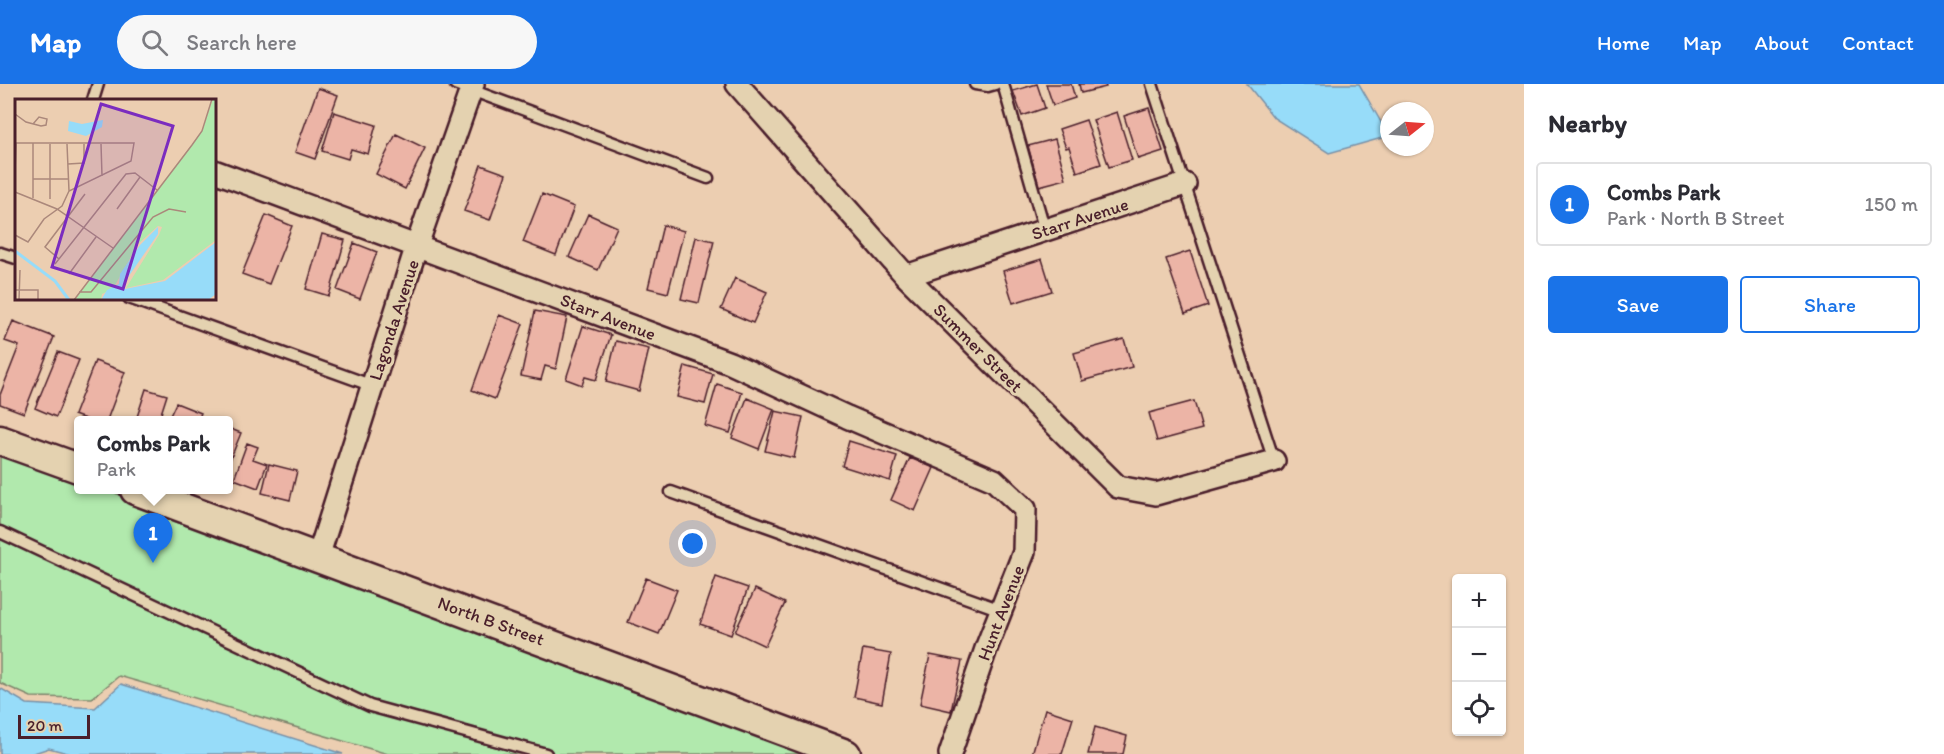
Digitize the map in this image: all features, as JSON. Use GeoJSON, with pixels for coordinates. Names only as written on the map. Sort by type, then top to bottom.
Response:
{"type":"FeatureCollection","features":[{"type":"Feature","properties":{"kind":"main road"},"geometry":{"type":"LineString","coordinates":[[0,440],[74,467]]}},
{"type":"Feature","properties":{"kind":"main road","name":"North B Street"},"geometry":{"type":"LineString","coordinates":[[148,494],[846,754]]}},
{"type":"Feature","properties":{"kind":"street","name":"Summer Street"},"geometry":{"type":"LineString","coordinates":[[737,84],[906,276],[1118,487],[1156,494],[1274,461]]}},
{"type":"Feature","properties":{"kind":"street","name":"Lagonda Avenue"},"geometry":{"type":"LineString","coordinates":[[318,557],[466,86]]}},
{"type":"Feature","properties":{"kind":"street","name":"Starr Avenue"},"geometry":{"type":"LineString","coordinates":[[216,172],[730,363],[847,417],[994,480]]}},
{"type":"Feature","properties":{"kind":"street","name":"Starr Avenue"},"geometry":{"type":"LineString","coordinates":[[906,276],[1185,184]]}},
{"type":"Feature","properties":{"kind":"street","name":"Hunt Avenue"},"geometry":{"type":"LineString","coordinates":[[950,754],[987,646],[1024,552],[1025,509],[994,480]]}},
{"type":"Feature","properties":{"kind":"lane"},"geometry":{"type":"LineString","coordinates":[[93,99],[98,84]]}},
{"type":"Feature","properties":{"kind":"lane"},"geometry":{"type":"LineString","coordinates":[[975,84],[988,86],[995,84]]}},
{"type":"Feature","properties":{"kind":"lane"},"geometry":{"type":"LineString","coordinates":[[1003,84],[1045,231]]}},
{"type":"Feature","properties":{"kind":"lane"},"geometry":{"type":"LineString","coordinates":[[1152,84],[1274,461]]}},
{"type":"Feature","properties":{"kind":"lane"},"geometry":{"type":"LineString","coordinates":[[466,86],[708,178]]}},
{"type":"Feature","properties":{"kind":"lane"},"geometry":{"type":"LineString","coordinates":[[0,253],[15,258]]}},
{"type":"Feature","properties":{"kind":"lane"},"geometry":{"type":"LineString","coordinates":[[135,300],[373,386]]}},
{"type":"Feature","properties":{"kind":"lane"},"geometry":{"type":"LineString","coordinates":[[671,492],[1001,610]]}},
{"type":"Feature","properties":{"kind":"lane"},"geometry":{"type":"LineString","coordinates":[[0,532],[370,706],[546,754]]}},
{"type":"Feature","properties":{"kind":"green space"},"geometry":{"type":"Polygon","coordinates":[[[0,450],[74,478],[74,494],[118,494],[823,754],[388,754],[119,676],[92,698],[31,697],[0,683],[0,450]]]}},
{"type":"Feature","properties":{"kind":"water"},"geometry":{"type":"Polygon","coordinates":[[[1247,84],[1359,84],[1380,120],[1380,139],[1329,153],[1274,118],[1247,84]]]}},
{"type":"Feature","properties":{"kind":"water"},"geometry":{"type":"Polygon","coordinates":[[[121,684],[343,754],[71,754],[49,748],[31,754],[0,754],[0,688],[27,704],[95,708],[121,684]]]}},
{"type":"Feature","properties":{"kind":"building"},"geometry":{"type":"Polygon","coordinates":[[[1037,84],[1045,108],[1022,116],[1013,91],[1037,84]]]}},
{"type":"Feature","properties":{"kind":"building"},"geometry":{"type":"Polygon","coordinates":[[[1046,84],[1071,84],[1075,98],[1053,105],[1046,84]]]}},
{"type":"Feature","properties":{"kind":"building"},"geometry":{"type":"Polygon","coordinates":[[[1079,84],[1105,84],[1106,87],[1081,93],[1079,84]]]}},
{"type":"Feature","properties":{"kind":"building"},"geometry":{"type":"Polygon","coordinates":[[[318,88],[338,95],[315,159],[295,152],[318,88]]]}},
{"type":"Feature","properties":{"kind":"building"},"geometry":{"type":"Polygon","coordinates":[[[1149,108],[1163,151],[1138,159],[1124,116],[1149,108]]]}},
{"type":"Feature","properties":{"kind":"building"},"geometry":{"type":"Polygon","coordinates":[[[334,112],[376,125],[368,154],[351,149],[348,159],[322,151],[334,112]]]}},
{"type":"Feature","properties":{"kind":"building"},"geometry":{"type":"Polygon","coordinates":[[[1117,112],[1132,160],[1109,167],[1093,120],[1117,112]]]}},
{"type":"Feature","properties":{"kind":"building"},"geometry":{"type":"Polygon","coordinates":[[[1086,120],[1101,164],[1077,172],[1069,147],[1066,148],[1059,129],[1086,120]]]}},
{"type":"Feature","properties":{"kind":"building"},"geometry":{"type":"Polygon","coordinates":[[[396,134],[425,148],[405,189],[376,174],[396,134]]]}},
{"type":"Feature","properties":{"kind":"building"},"geometry":{"type":"Polygon","coordinates":[[[1055,139],[1066,179],[1039,186],[1028,146],[1055,139]]]}},
{"type":"Feature","properties":{"kind":"building"},"geometry":{"type":"Polygon","coordinates":[[[481,165],[506,174],[490,220],[464,211],[481,165]]]}},
{"type":"Feature","properties":{"kind":"building"},"geometry":{"type":"Polygon","coordinates":[[[542,194],[574,207],[556,255],[523,242],[542,194]]]}},
{"type":"Feature","properties":{"kind":"building"},"geometry":{"type":"Polygon","coordinates":[[[588,214],[617,227],[598,270],[569,257],[588,214]]]}},
{"type":"Feature","properties":{"kind":"building"},"geometry":{"type":"Polygon","coordinates":[[[266,215],[292,226],[269,284],[242,274],[266,215]]]}},
{"type":"Feature","properties":{"kind":"building"},"geometry":{"type":"Polygon","coordinates":[[[663,225],[684,231],[668,293],[648,288],[663,225]]]}},
{"type":"Feature","properties":{"kind":"building"},"geometry":{"type":"Polygon","coordinates":[[[322,234],[345,240],[329,296],[306,289],[322,234]]]}},
{"type":"Feature","properties":{"kind":"building"},"geometry":{"type":"Polygon","coordinates":[[[696,237],[714,241],[699,303],[681,299],[696,237]]]}},
{"type":"Feature","properties":{"kind":"building"},"geometry":{"type":"Polygon","coordinates":[[[354,243],[377,252],[360,299],[337,290],[354,243]]]}},
{"type":"Feature","properties":{"kind":"building"},"geometry":{"type":"Polygon","coordinates":[[[1190,251],[1208,306],[1185,314],[1166,259],[1190,251]]]}},
{"type":"Feature","properties":{"kind":"building"},"geometry":{"type":"Polygon","coordinates":[[[1042,259],[1052,291],[1013,303],[1003,271],[1042,259]]]}},
{"type":"Feature","properties":{"kind":"building"},"geometry":{"type":"Polygon","coordinates":[[[735,278],[767,292],[753,323],[721,309],[735,278]]]}},
{"type":"Feature","properties":{"kind":"building"},"geometry":{"type":"Polygon","coordinates":[[[535,311],[567,317],[556,369],[545,366],[541,380],[521,376],[535,311]]]}},
{"type":"Feature","properties":{"kind":"building"},"geometry":{"type":"Polygon","coordinates":[[[499,315],[523,324],[495,399],[472,390],[499,315]]]}},
{"type":"Feature","properties":{"kind":"building"},"geometry":{"type":"Polygon","coordinates":[[[13,321],[54,337],[24,413],[0,404],[0,395],[19,346],[5,341],[13,321]]]}},
{"type":"Feature","properties":{"kind":"building"},"geometry":{"type":"Polygon","coordinates":[[[583,326],[611,335],[596,380],[585,377],[582,385],[566,379],[583,326]]]}},
{"type":"Feature","properties":{"kind":"building"},"geometry":{"type":"Polygon","coordinates":[[[1124,339],[1132,367],[1082,381],[1074,353],[1124,339]]]}},
{"type":"Feature","properties":{"kind":"building"},"geometry":{"type":"Polygon","coordinates":[[[616,341],[649,349],[639,391],[606,382],[616,341]]]}},
{"type":"Feature","properties":{"kind":"building"},"geometry":{"type":"Polygon","coordinates":[[[58,352],[79,360],[56,417],[35,408],[58,352]]]}},
{"type":"Feature","properties":{"kind":"building"},"geometry":{"type":"Polygon","coordinates":[[[95,361],[125,372],[108,416],[74,415],[95,361]]]}},
{"type":"Feature","properties":{"kind":"building"},"geometry":{"type":"Polygon","coordinates":[[[685,366],[713,374],[705,404],[677,397],[685,366]]]}},
{"type":"Feature","properties":{"kind":"building"},"geometry":{"type":"Polygon","coordinates":[[[717,384],[742,392],[730,433],[705,426],[717,384]]]}},
{"type":"Feature","properties":{"kind":"building"},"geometry":{"type":"Polygon","coordinates":[[[146,389],[167,395],[160,416],[137,416],[146,389]]]}},
{"type":"Feature","properties":{"kind":"building"},"geometry":{"type":"Polygon","coordinates":[[[747,398],[774,409],[759,449],[732,438],[747,398]]]}},
{"type":"Feature","properties":{"kind":"building"},"geometry":{"type":"Polygon","coordinates":[[[1194,401],[1202,429],[1157,441],[1149,413],[1194,401]]]}},
{"type":"Feature","properties":{"kind":"building"},"geometry":{"type":"Polygon","coordinates":[[[176,403],[201,413],[200,416],[170,416],[176,403]]]}},
{"type":"Feature","properties":{"kind":"building"},"geometry":{"type":"Polygon","coordinates":[[[775,411],[803,417],[794,458],[765,451],[775,411]]]}},
{"type":"Feature","properties":{"kind":"building"},"geometry":{"type":"Polygon","coordinates":[[[233,430],[241,433],[233,453],[233,430]]]}},
{"type":"Feature","properties":{"kind":"building"},"geometry":{"type":"Polygon","coordinates":[[[849,441],[897,456],[890,481],[842,466],[849,441]]]}},
{"type":"Feature","properties":{"kind":"building"},"geometry":{"type":"Polygon","coordinates":[[[247,443],[258,447],[253,459],[267,464],[258,488],[234,479],[247,443]]]}},
{"type":"Feature","properties":{"kind":"building"},"geometry":{"type":"Polygon","coordinates":[[[910,458],[934,468],[915,511],[891,500],[910,458]]]}},
{"type":"Feature","properties":{"kind":"building"},"geometry":{"type":"Polygon","coordinates":[[[269,464],[297,471],[290,500],[262,493],[269,464]]]}},
{"type":"Feature","properties":{"kind":"building"},"geometry":{"type":"Polygon","coordinates":[[[716,577],[748,588],[731,635],[700,624],[716,577]]]}},
{"type":"Feature","properties":{"kind":"building"},"geometry":{"type":"Polygon","coordinates":[[[646,578],[677,590],[659,634],[628,622],[646,578]]]}},
{"type":"Feature","properties":{"kind":"building"},"geometry":{"type":"Polygon","coordinates":[[[755,589],[785,603],[765,646],[735,632],[755,589]]]}},
{"type":"Feature","properties":{"kind":"building"},"geometry":{"type":"Polygon","coordinates":[[[863,649],[891,654],[882,703],[854,697],[863,649]]]}},
{"type":"Feature","properties":{"kind":"building"},"geometry":{"type":"Polygon","coordinates":[[[930,655],[962,661],[951,711],[920,704],[930,655]]]}},
{"type":"Feature","properties":{"kind":"building"},"geometry":{"type":"Polygon","coordinates":[[[1045,709],[1073,718],[1062,754],[1032,754],[1045,709]]]}},
{"type":"Feature","properties":{"kind":"building"},"geometry":{"type":"Polygon","coordinates":[[[1095,727],[1127,736],[1123,754],[1088,754],[1095,727]]]}},
{"type":"Feature","properties":{"kind":"place","name":"Combs Park"},"geometry":{"type":"Point","coordinates":[153,563]}}]}
